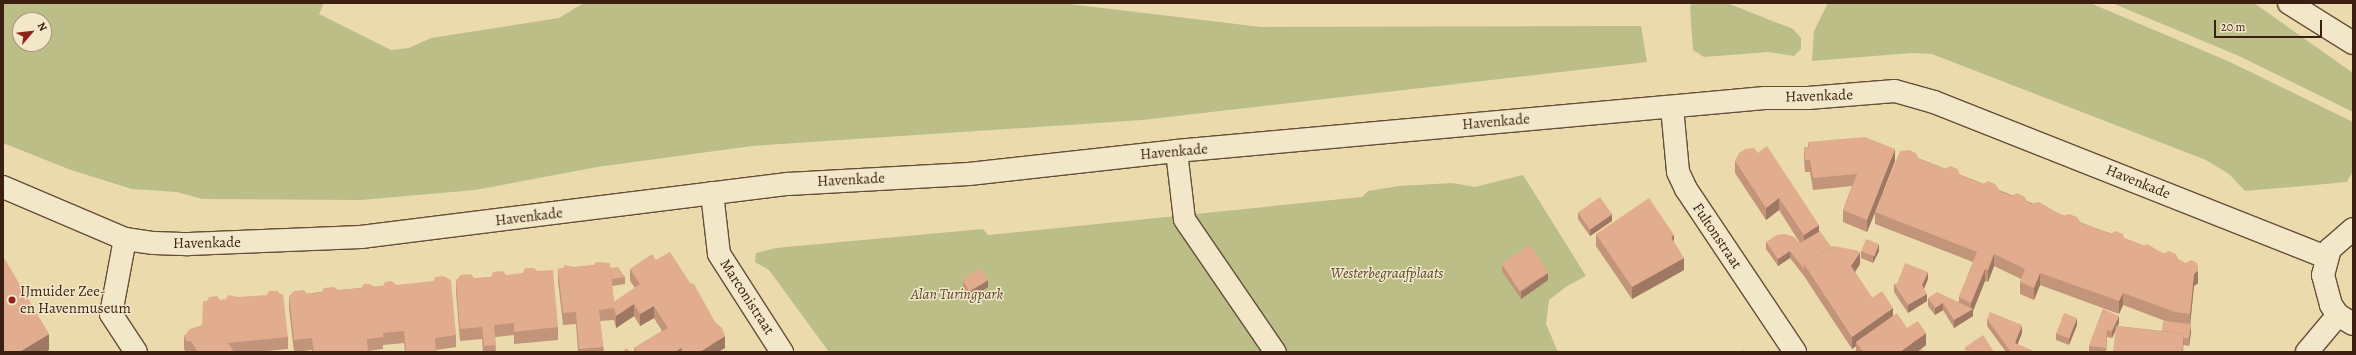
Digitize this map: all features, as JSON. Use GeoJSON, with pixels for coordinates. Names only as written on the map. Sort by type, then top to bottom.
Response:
{"type":"FeatureCollection","features":[{"type":"Feature","properties":{"kind":"street"},"geometry":{"type":"LineString","coordinates":[[2289,3],[2353,43]]}},
{"type":"Feature","properties":{"kind":"street","name":"Havenkade"},"geometry":{"type":"LineString","coordinates":[[3,188],[125,239],[189,244],[361,237],[788,184],[969,174],[1176,151],[1765,98],[1808,98],[1895,92],[1916,96],[2326,256]]}},
{"type":"Feature","properties":{"kind":"street","name":"Fultonstraat"},"geometry":{"type":"LineString","coordinates":[[1672,107],[1678,172],[1686,189],[1795,352]]}},
{"type":"Feature","properties":{"kind":"street","name":"Marconistraat"},"geometry":{"type":"LineString","coordinates":[[712,193],[719,254],[781,352]]}},
{"type":"Feature","properties":{"kind":"street"},"geometry":{"type":"LineString","coordinates":[[2307,352],[2346,320],[2326,292],[2323,276],[2326,256],[2334,243],[2353,229]]}},
{"type":"Feature","properties":{"kind":"street"},"geometry":{"type":"LineString","coordinates":[[125,239],[111,314],[136,352]]}},
{"type":"Feature","properties":{"kind":"lane"},"geometry":{"type":"LineString","coordinates":[[1176,151],[1184,219],[1274,352]]}},
{"type":"Feature","properties":{"kind":"green space"},"geometry":{"type":"Polygon","coordinates":[[[3,3],[324,3],[319,14],[391,50],[409,48],[431,38],[559,18],[584,3],[1061,3],[1261,27],[1641,26],[1647,62],[1142,120],[752,146],[597,167],[475,190],[361,200],[202,199],[177,192],[132,189],[71,170],[3,143],[3,3]]]}},
{"type":"Feature","properties":{"kind":"green space"},"geometry":{"type":"Polygon","coordinates":[[[1692,3],[1727,3],[1793,29],[1801,38],[1801,49],[1794,56],[1769,52],[1704,57],[1693,50],[1690,7],[1692,3]]]}},
{"type":"Feature","properties":{"kind":"green space"},"geometry":{"type":"Polygon","coordinates":[[[1828,3],[2090,3],[2230,62],[2353,122],[2353,171],[2347,182],[2245,191],[2229,174],[2206,160],[1932,54],[1912,53],[1812,61],[1814,31],[1828,3]]]}},
{"type":"Feature","properties":{"kind":"green space"},"geometry":{"type":"Polygon","coordinates":[[[2112,3],[2254,3],[2353,73],[2353,112],[2239,56],[2112,3]]]}},
{"type":"Feature","properties":{"kind":"green space","name":"Westerbegraafplaats"},"geometry":{"type":"Polygon","coordinates":[[[1523,175],[1586,276],[1567,286],[1549,300],[1546,324],[1558,352],[829,352],[769,270],[755,262],[756,253],[776,248],[983,229],[988,235],[1362,197],[1368,191],[1399,186],[1452,183],[1475,187],[1523,175]]]}},
{"type":"Feature","properties":{"kind":"building"},"geometry":{"type":"Polygon","coordinates":[[[1865,137],[1895,149],[1867,220],[1843,210],[1857,174],[1813,178],[1810,160],[1805,160],[1804,147],[1809,147],[1808,142],[1865,137]]]}},
{"type":"Feature","properties":{"kind":"building"},"geometry":{"type":"Polygon","coordinates":[[[1767,146],[1819,225],[1804,235],[1779,198],[1766,208],[1735,161],[1739,153],[1745,149],[1754,148],[1758,153],[1767,146]]]}},
{"type":"Feature","properties":{"kind":"building"},"geometry":{"type":"Polygon","coordinates":[[[1909,150],[1916,153],[1918,158],[1945,169],[1950,166],[1958,169],[1960,175],[1983,184],[1988,181],[1995,184],[2001,192],[2012,196],[2017,193],[2025,197],[2027,202],[2032,204],[2039,202],[2063,216],[2069,214],[2077,217],[2081,223],[2111,234],[2115,231],[2123,234],[2124,238],[2143,246],[2147,244],[2164,254],[2168,251],[2176,254],[2178,259],[2186,263],[2191,260],[2196,262],[2198,271],[2194,274],[2190,314],[2175,312],[2123,293],[2119,301],[2040,273],[2034,288],[2020,282],[2025,269],[1994,254],[1988,270],[1985,269],[1971,303],[1959,297],[1977,252],[1875,212],[1900,151],[1909,150]]]}},
{"type":"Feature","properties":{"kind":"building"},"geometry":{"type":"Polygon","coordinates":[[[1600,197],[1612,214],[1590,230],[1578,212],[1600,197]]]}},
{"type":"Feature","properties":{"kind":"building"},"geometry":{"type":"Polygon","coordinates":[[[1649,198],[1674,235],[1671,237],[1684,258],[1632,287],[1596,234],[1649,198]]]}},
{"type":"Feature","properties":{"kind":"building"},"geometry":{"type":"Polygon","coordinates":[[[1820,231],[1831,247],[1804,264],[1804,269],[1790,251],[1778,259],[1766,242],[1777,235],[1785,234],[1794,237],[1800,243],[1820,231]]]}},
{"type":"Feature","properties":{"kind":"building"},"geometry":{"type":"Polygon","coordinates":[[[1866,239],[1879,244],[1874,256],[1861,251],[1866,239]]]}},
{"type":"Feature","properties":{"kind":"building"},"geometry":{"type":"Polygon","coordinates":[[[1530,245],[1548,273],[1519,291],[1501,264],[1530,245]]]}},
{"type":"Feature","properties":{"kind":"building"},"geometry":{"type":"Polygon","coordinates":[[[1833,246],[1860,252],[1851,266],[1872,298],[1882,291],[1893,308],[1852,337],[1804,264],[1833,246]]]}},
{"type":"Feature","properties":{"kind":"building"},"geometry":{"type":"Polygon","coordinates":[[[670,252],[690,283],[694,284],[715,322],[722,328],[725,336],[700,352],[684,352],[681,348],[675,352],[636,352],[634,348],[668,328],[654,306],[640,314],[634,304],[616,316],[614,308],[599,310],[603,347],[579,349],[576,312],[563,313],[558,269],[563,268],[565,265],[574,267],[594,265],[596,262],[610,263],[614,302],[640,284],[630,269],[652,254],[656,260],[670,252]]]}},
{"type":"Feature","properties":{"kind":"building"},"geometry":{"type":"Polygon","coordinates":[[[3,256],[49,334],[19,352],[3,352],[3,256]]]}},
{"type":"Feature","properties":{"kind":"building"},"geometry":{"type":"Polygon","coordinates":[[[1905,263],[1928,272],[1922,285],[1927,294],[1908,305],[1894,284],[1897,284],[1905,263]]]}},
{"type":"Feature","properties":{"kind":"building"},"geometry":{"type":"Polygon","coordinates":[[[618,267],[625,277],[612,279],[610,268],[618,267]]]}},
{"type":"Feature","properties":{"kind":"building"},"geometry":{"type":"Polygon","coordinates":[[[525,268],[534,268],[537,271],[553,270],[558,327],[514,332],[514,323],[494,325],[496,345],[484,346],[482,327],[460,329],[456,280],[461,275],[471,274],[474,278],[491,277],[493,272],[503,271],[506,275],[523,273],[525,268]]]}},
{"type":"Feature","properties":{"kind":"building"},"geometry":{"type":"Polygon","coordinates":[[[981,268],[988,280],[969,291],[962,279],[981,268]]]}},
{"type":"Feature","properties":{"kind":"building"},"geometry":{"type":"Polygon","coordinates":[[[443,276],[451,280],[456,335],[435,338],[436,352],[406,352],[404,331],[383,333],[383,337],[367,339],[368,352],[314,352],[312,338],[294,340],[289,296],[294,291],[304,290],[307,294],[321,293],[324,288],[334,287],[338,290],[361,288],[364,284],[370,284],[375,287],[383,286],[385,282],[392,281],[396,285],[434,281],[435,277],[443,276]]]}},
{"type":"Feature","properties":{"kind":"building"},"geometry":{"type":"Polygon","coordinates":[[[269,291],[278,291],[279,294],[283,294],[288,337],[228,343],[234,352],[198,352],[191,341],[186,341],[184,336],[190,329],[202,325],[203,301],[207,301],[209,297],[217,296],[220,300],[226,299],[228,295],[238,297],[267,295],[269,291]]]}},
{"type":"Feature","properties":{"kind":"building"},"geometry":{"type":"Polygon","coordinates":[[[1937,292],[1973,309],[1954,320],[1943,303],[1935,308],[1928,298],[1937,292]]]}},
{"type":"Feature","properties":{"kind":"building"},"geometry":{"type":"Polygon","coordinates":[[[2103,309],[2119,316],[2112,331],[2107,330],[2106,348],[2089,346],[2103,309]]]}},
{"type":"Feature","properties":{"kind":"building"},"geometry":{"type":"Polygon","coordinates":[[[1990,312],[2022,325],[2015,343],[2035,352],[2011,352],[1987,319],[1990,312]]]}},
{"type":"Feature","properties":{"kind":"building"},"geometry":{"type":"Polygon","coordinates":[[[1897,313],[1907,328],[1918,321],[1926,333],[1900,352],[1863,352],[1856,342],[1897,313]]]}},
{"type":"Feature","properties":{"kind":"building"},"geometry":{"type":"Polygon","coordinates":[[[2064,313],[2077,318],[2069,339],[2056,334],[2064,313]]]}},
{"type":"Feature","properties":{"kind":"building"},"geometry":{"type":"Polygon","coordinates":[[[2163,321],[2191,324],[2189,338],[2184,338],[2184,334],[2162,331],[2163,321]]]}},
{"type":"Feature","properties":{"kind":"building"},"geometry":{"type":"Polygon","coordinates":[[[2116,326],[2184,334],[2182,352],[2113,352],[2116,326]]]}},
{"type":"Feature","properties":{"kind":"building"},"geometry":{"type":"Polygon","coordinates":[[[1983,335],[1994,352],[1966,352],[1964,348],[1983,335]]]}},
{"type":"Feature","properties":{"kind":"building"},"geometry":{"type":"Polygon","coordinates":[[[627,348],[630,352],[621,352],[627,348]]]}},
{"type":"Feature","properties":{"kind":"place","name":"IJmuider Zee- en Havenmuseum"},"geometry":{"type":"Point","coordinates":[12,300]}},
{"type":"Feature","properties":{"kind":"park label","name":"Alan Turingpark"},"geometry":{"type":"Point","coordinates":[957,295]}}]}
